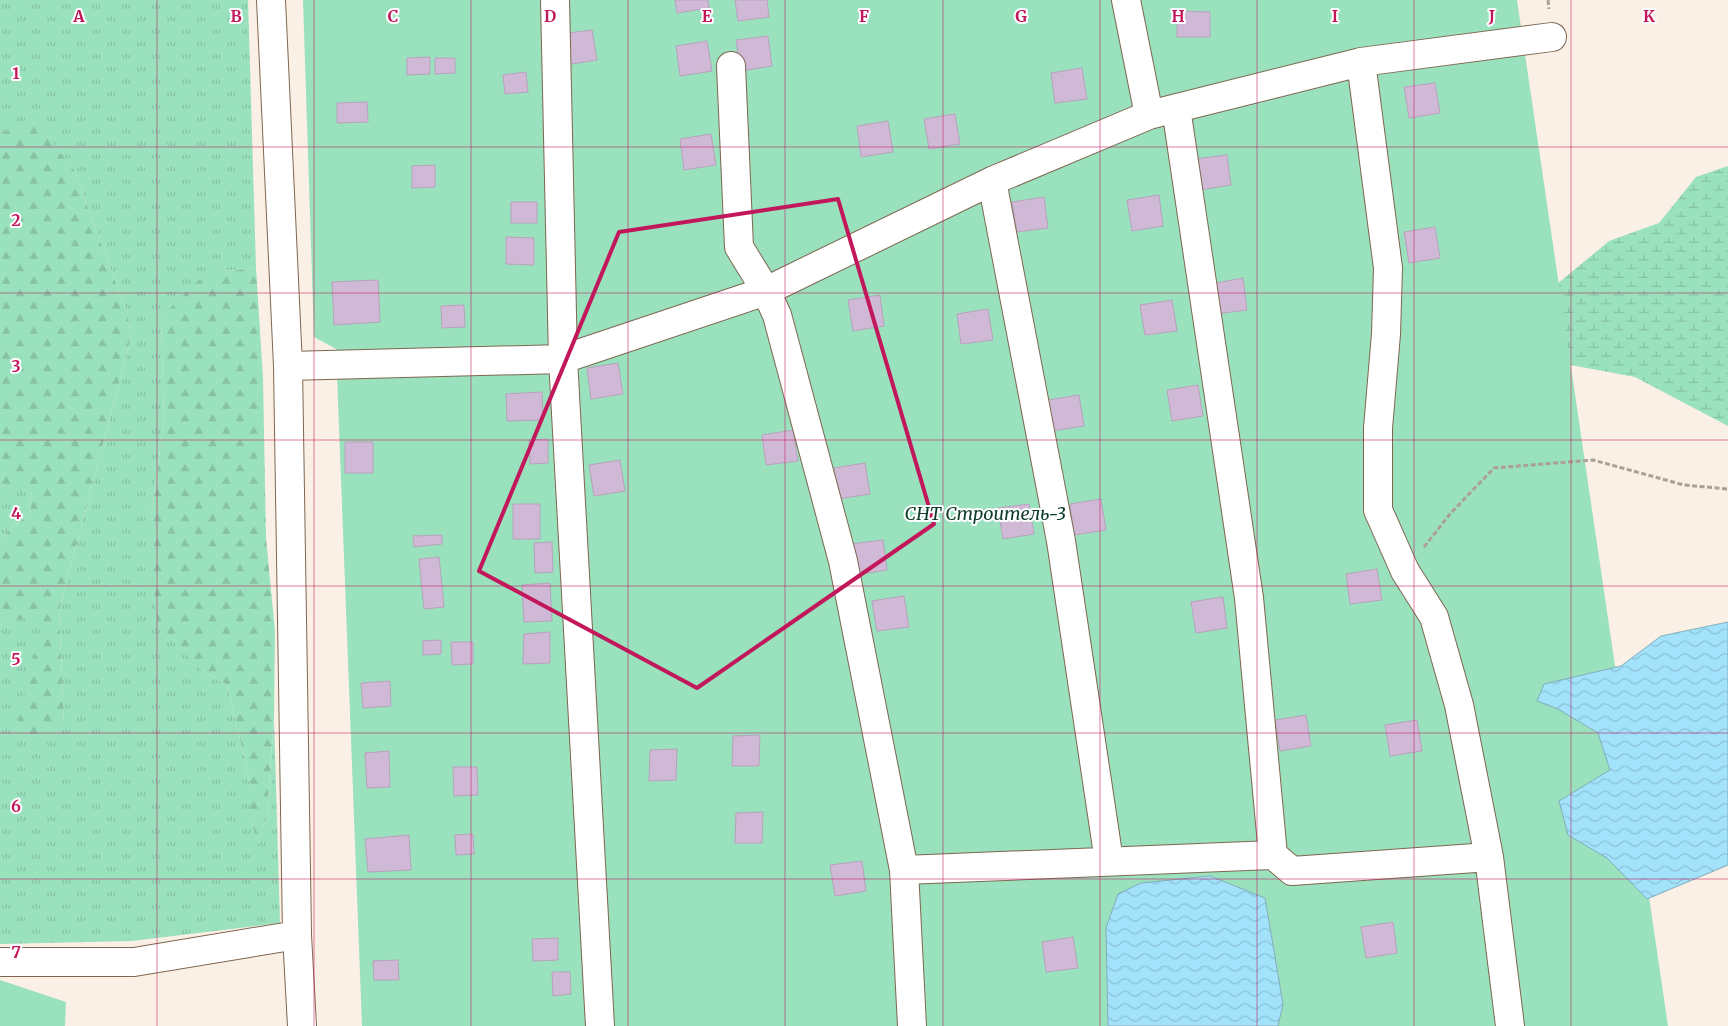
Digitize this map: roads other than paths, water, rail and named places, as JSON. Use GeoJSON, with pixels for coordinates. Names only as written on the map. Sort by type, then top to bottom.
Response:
{"type":"FeatureCollection","features":[{"type":"Feature","properties":{"kind":"street"},"geometry":{"type":"LineString","coordinates":[[271,0],[288,366],[297,936],[302,1026]]}},
{"type":"Feature","properties":{"kind":"street"},"geometry":{"type":"LineString","coordinates":[[555,0],[562,359],[600,1026]]}},
{"type":"Feature","properties":{"kind":"street"},"geometry":{"type":"LineString","coordinates":[[1126,0],[1149,115]]}},
{"type":"Feature","properties":{"kind":"street"},"geometry":{"type":"LineString","coordinates":[[288,366],[562,359],[766,291],[992,181],[1149,115],[1361,62],[1552,37]]}},
{"type":"Feature","properties":{"kind":"street"},"geometry":{"type":"LineString","coordinates":[[1361,62],[1388,268],[1386,334],[1378,428],[1378,510],[1405,571],[1434,617],[1459,705],[1489,856],[1510,1026]]}},
{"type":"Feature","properties":{"kind":"street"},"geometry":{"type":"LineString","coordinates":[[731,66],[739,247],[766,291],[777,316],[844,561],[904,870],[912,1026]]}},
{"type":"Feature","properties":{"kind":"street"},"geometry":{"type":"LineString","coordinates":[[1176,108],[1249,598],[1273,855]]}},
{"type":"Feature","properties":{"kind":"street"},"geometry":{"type":"LineString","coordinates":[[992,181],[1061,542],[1109,861]]}},
{"type":"Feature","properties":{"kind":"street"},"geometry":{"type":"LineString","coordinates":[[904,870],[1273,855],[1292,871],[1489,856]]}},
{"type":"Feature","properties":{"kind":"street"},"geometry":{"type":"LineString","coordinates":[[0,962],[134,962],[297,936]]}},
{"type":"Feature","properties":{"kind":"water"},"geometry":{"type":"Polygon","coordinates":[[[1728,622],[1728,865],[1647,899],[1607,858],[1568,835],[1559,801],[1610,770],[1598,733],[1558,709],[1537,701],[1544,684],[1621,666],[1661,636],[1728,622]]]}},
{"type":"Feature","properties":{"kind":"water"},"geometry":{"type":"Polygon","coordinates":[[[1210,876],[1265,898],[1283,1004],[1278,1026],[1108,1026],[1106,928],[1118,894],[1141,883],[1210,876]]]}},
{"type":"Feature","properties":{"kind":"park label","name":"СНТ Строитель-3"},"geometry":{"type":"Point","coordinates":[985,513]}}]}
